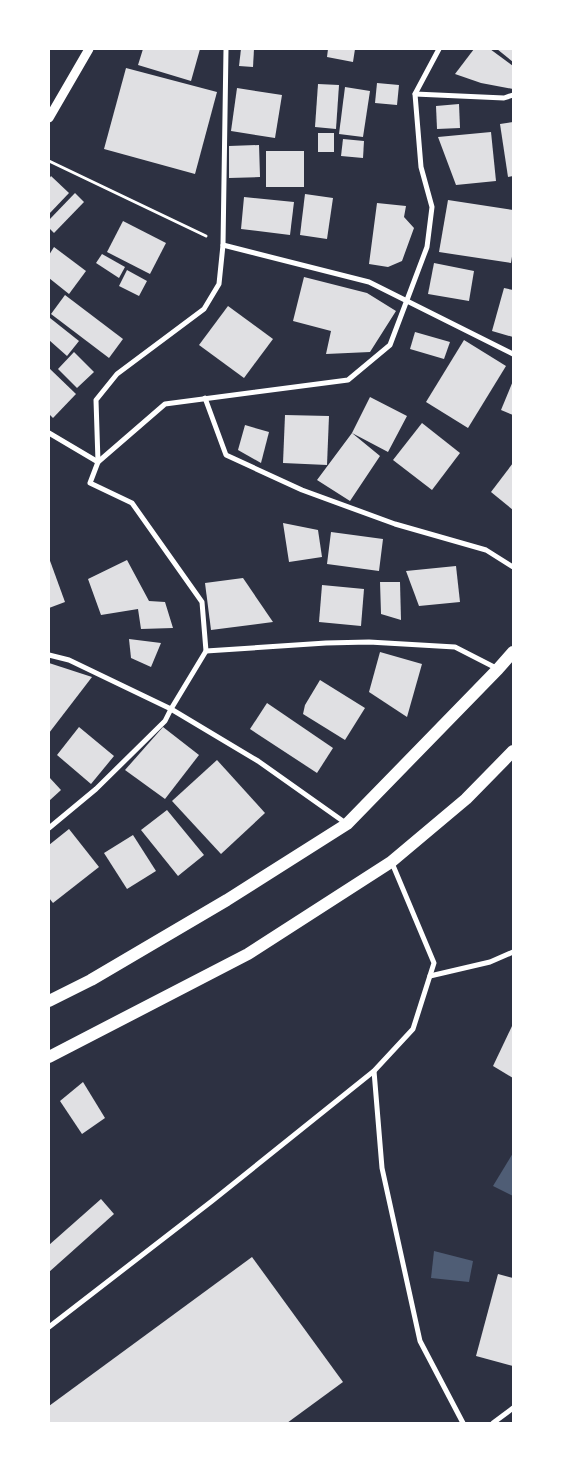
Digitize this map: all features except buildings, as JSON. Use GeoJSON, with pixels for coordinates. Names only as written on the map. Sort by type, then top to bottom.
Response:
{"type":"FeatureCollection","features":[{"type":"Feature","properties":{"kind":"main road"},"geometry":{"type":"LineString","coordinates":[[49,1001],[91,980],[227,900],[347,824],[498,670],[513,652]]}},
{"type":"Feature","properties":{"kind":"main road"},"geometry":{"type":"LineString","coordinates":[[49,1057],[248,954],[392,862],[466,799],[513,751]]}},
{"type":"Feature","properties":{"kind":"street"},"geometry":{"type":"LineString","coordinates":[[49,118],[89,49]]}},
{"type":"Feature","properties":{"kind":"street"},"geometry":{"type":"LineString","coordinates":[[49,828],[103,782],[165,721],[206,651],[202,602],[132,503],[90,484],[98,462],[96,400],[117,374],[204,309],[219,284],[223,244],[226,49]]}},
{"type":"Feature","properties":{"kind":"street"},"geometry":{"type":"LineString","coordinates":[[98,462],[165,404],[348,380],[390,345],[427,247],[432,207],[421,167],[415,94],[439,49]]}},
{"type":"Feature","properties":{"kind":"street"},"geometry":{"type":"LineString","coordinates":[[415,94],[504,98],[513,95]]}},
{"type":"Feature","properties":{"kind":"street"},"geometry":{"type":"LineString","coordinates":[[223,244],[368,282],[513,354]]}},
{"type":"Feature","properties":{"kind":"street"},"geometry":{"type":"LineString","coordinates":[[205,398],[226,455],[302,490],[395,524],[486,550],[513,567]]}},
{"type":"Feature","properties":{"kind":"street"},"geometry":{"type":"LineString","coordinates":[[49,433],[98,462]]}},
{"type":"Feature","properties":{"kind":"street"},"geometry":{"type":"LineString","coordinates":[[206,651],[369,642],[455,647],[498,670]]}},
{"type":"Feature","properties":{"kind":"street"},"geometry":{"type":"LineString","coordinates":[[49,655],[69,660],[171,709],[258,761],[347,824]]}},
{"type":"Feature","properties":{"kind":"street"},"geometry":{"type":"LineString","coordinates":[[49,1327],[212,1201],[374,1071],[413,1029],[434,963],[392,862]]}},
{"type":"Feature","properties":{"kind":"street"},"geometry":{"type":"LineString","coordinates":[[430,976],[490,962],[513,952]]}},
{"type":"Feature","properties":{"kind":"street"},"geometry":{"type":"LineString","coordinates":[[374,1071],[382,1168],[420,1341],[463,1423]]}},
{"type":"Feature","properties":{"kind":"street"},"geometry":{"type":"LineString","coordinates":[[493,1423],[513,1408]]}},
{"type":"Feature","properties":{"kind":"path"},"geometry":{"type":"LineString","coordinates":[[49,161],[223,244]]}},
{"type":"Feature","properties":{"kind":"water"},"geometry":{"type":"Polygon","coordinates":[[[513,1153],[513,1196],[493,1186],[513,1153]]]}},
{"type":"Feature","properties":{"kind":"water"},"geometry":{"type":"Polygon","coordinates":[[[434,1251],[473,1261],[469,1282],[431,1278],[434,1251]]]}}]}
